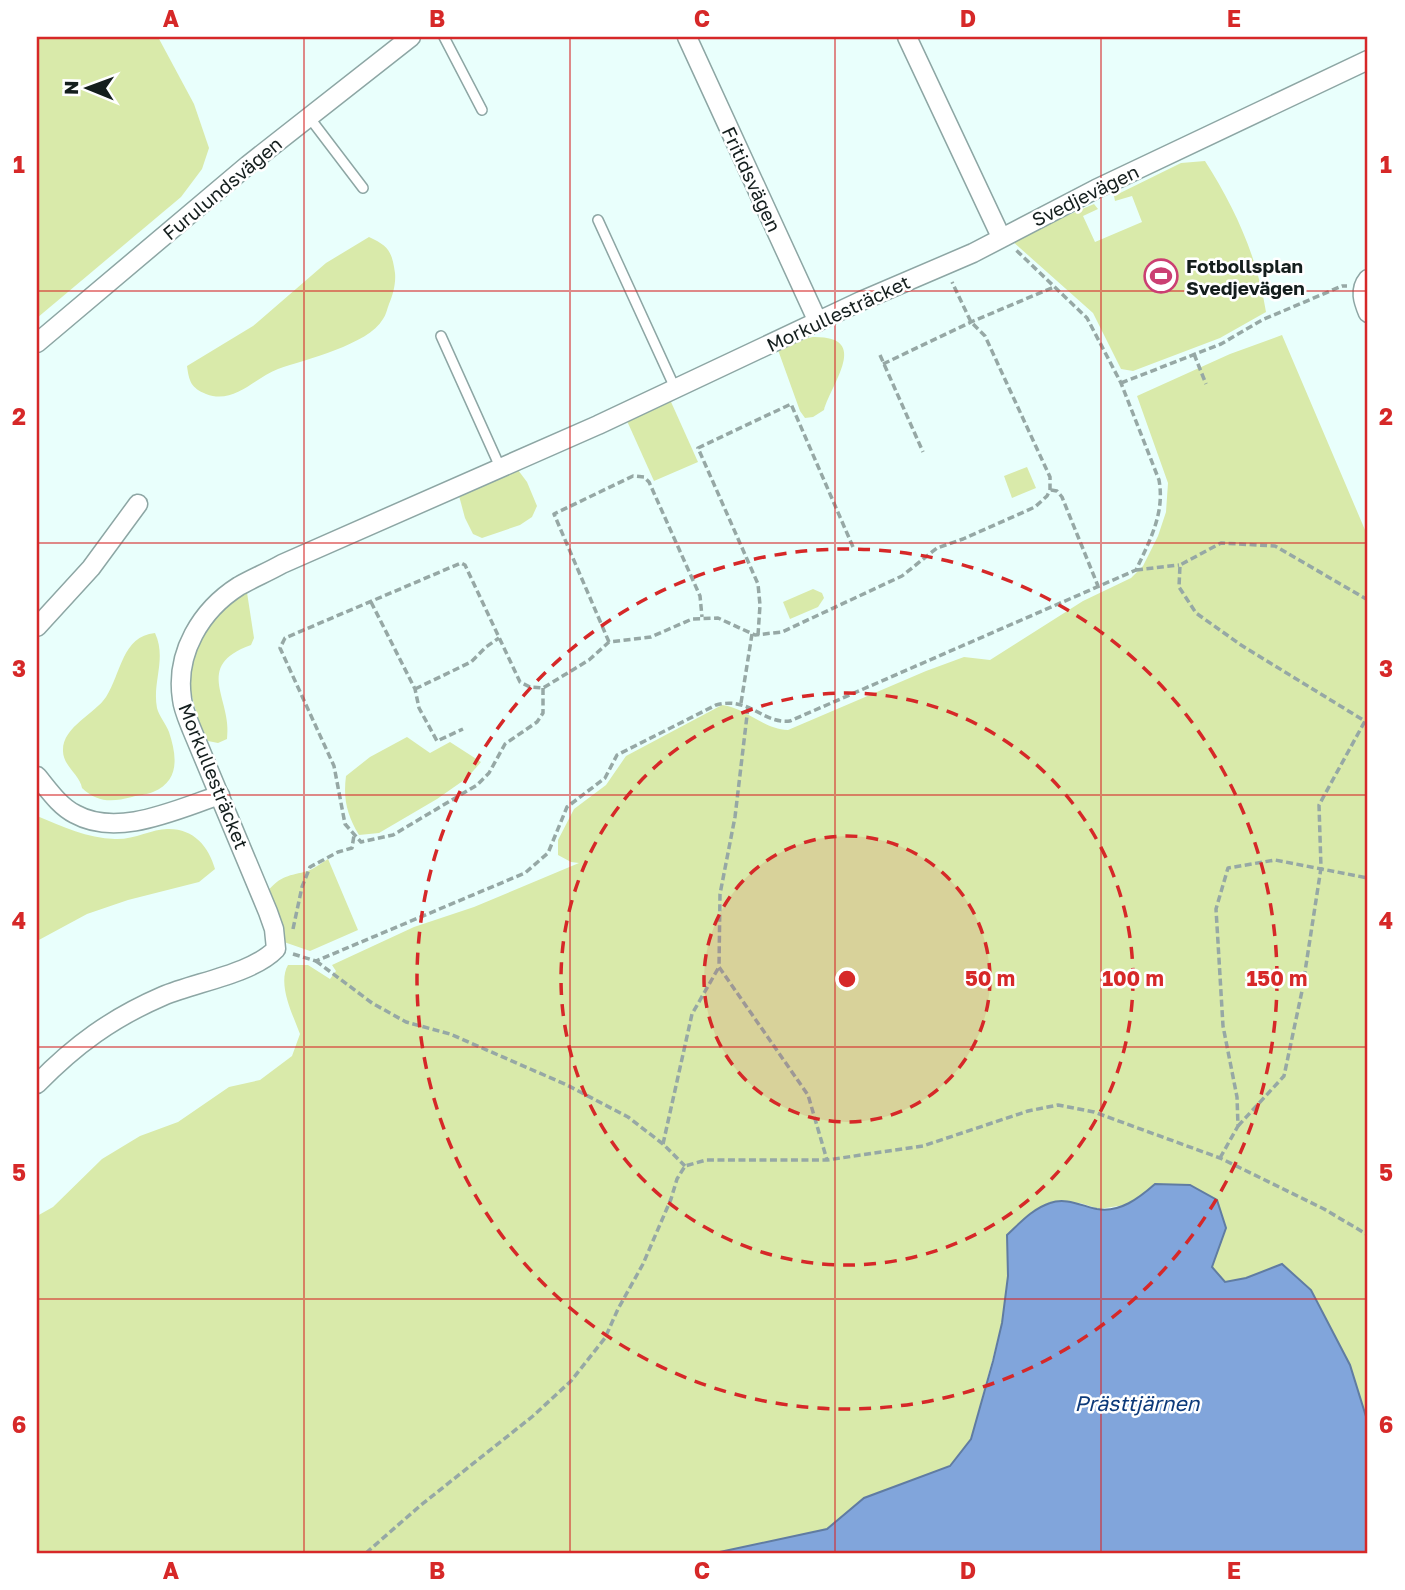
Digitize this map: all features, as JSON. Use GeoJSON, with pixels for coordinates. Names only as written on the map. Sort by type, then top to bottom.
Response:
{"type":"FeatureCollection","features":[{"type":"Feature","properties":{"kind":"street","name":"Furulundsvägen"},"geometry":{"type":"LineString","coordinates":[[37,343],[309,116],[411,37]]}},
{"type":"Feature","properties":{"kind":"street","name":"Fritidsvägen"},"geometry":{"type":"LineString","coordinates":[[687,37],[818,322]]}},
{"type":"Feature","properties":{"kind":"street"},"geometry":{"type":"LineString","coordinates":[[908,37],[1001,237]]}},
{"type":"Feature","properties":{"kind":"street","name":"Svedjevägen"},"geometry":{"type":"LineString","coordinates":[[1001,237],[1368,60]]}},
{"type":"Feature","properties":{"kind":"street","name":"Morkullesträcket"},"geometry":{"type":"LineString","coordinates":[[276,949],[274,929],[268,912],[182,700],[181,675],[186,648],[208,611],[240,586],[282,564],[598,425],[973,253],[1001,237]]}},
{"type":"Feature","properties":{"kind":"street"},"geometry":{"type":"LineString","coordinates":[[1366,282],[1363,302],[1368,313]]}},
{"type":"Feature","properties":{"kind":"street"},"geometry":{"type":"LineString","coordinates":[[37,627],[91,568],[138,504]]}},
{"type":"Feature","properties":{"kind":"street"},"geometry":{"type":"LineString","coordinates":[[37,776],[72,813],[91,822],[110,824],[127,823],[220,795]]}},
{"type":"Feature","properties":{"kind":"street"},"geometry":{"type":"LineString","coordinates":[[37,1084],[89,1036],[124,1015],[165,995],[250,967],[267,958],[276,949]]}},
{"type":"Feature","properties":{"kind":"lane"},"geometry":{"type":"LineString","coordinates":[[444,37],[482,110]]}},
{"type":"Feature","properties":{"kind":"lane"},"geometry":{"type":"LineString","coordinates":[[309,116],[363,188]]}},
{"type":"Feature","properties":{"kind":"lane"},"geometry":{"type":"LineString","coordinates":[[598,220],[675,388]]}},
{"type":"Feature","properties":{"kind":"lane"},"geometry":{"type":"LineString","coordinates":[[441,336],[500,467]]}},
{"type":"Feature","properties":{"kind":"path"},"geometry":{"type":"LineString","coordinates":[[1001,237],[1087,318],[1121,383],[1159,480],[1162,496],[1154,529],[1136,570]]}},
{"type":"Feature","properties":{"kind":"path"},"geometry":{"type":"LineString","coordinates":[[543,688],[542,713],[537,722],[505,744],[489,773],[477,785],[393,835],[361,842],[345,824],[334,766],[280,648],[285,638],[461,563],[465,565],[520,682],[530,687],[543,688],[589,660],[609,642],[651,637],[682,622],[702,617],[718,618],[752,634],[782,632],[902,576],[930,552],[1035,507],[1050,490],[1050,477],[985,336],[971,322],[944,264]]}},
{"type":"Feature","properties":{"kind":"path"},"geometry":{"type":"LineString","coordinates":[[1121,383],[1221,344],[1262,320],[1342,286],[1366,282]]}},
{"type":"Feature","properties":{"kind":"path"},"geometry":{"type":"LineString","coordinates":[[883,364],[971,322],[1054,287]]}},
{"type":"Feature","properties":{"kind":"path"},"geometry":{"type":"LineString","coordinates":[[1194,354],[1206,384]]}},
{"type":"Feature","properties":{"kind":"path"},"geometry":{"type":"LineString","coordinates":[[880,355],[923,452]]}},
{"type":"Feature","properties":{"kind":"path"},"geometry":{"type":"LineString","coordinates":[[758,635],[758,584],[698,448],[791,404],[853,547]]}},
{"type":"Feature","properties":{"kind":"path"},"geometry":{"type":"LineString","coordinates":[[609,642],[554,514],[632,477],[644,477],[649,482],[700,596],[702,617]]}},
{"type":"Feature","properties":{"kind":"path"},"geometry":{"type":"LineString","coordinates":[[1050,490],[1057,491],[1062,498],[1098,586]]}},
{"type":"Feature","properties":{"kind":"path"},"geometry":{"type":"LineString","coordinates":[[317,961],[525,873],[548,853],[567,807],[605,778],[617,755],[716,705],[727,702],[741,703],[777,720],[790,721],[1136,570],[1180,565],[1221,542],[1275,546],[1368,600]]}},
{"type":"Feature","properties":{"kind":"path"},"geometry":{"type":"LineString","coordinates":[[1180,565],[1179,587],[1196,613],[1241,645],[1366,722],[1319,805],[1321,868],[1302,991],[1284,1076],[1238,1126],[1220,1158]]}},
{"type":"Feature","properties":{"kind":"path"},"geometry":{"type":"LineString","coordinates":[[371,602],[415,689],[419,708],[438,741],[463,729]]}},
{"type":"Feature","properties":{"kind":"path"},"geometry":{"type":"LineString","coordinates":[[346,605],[348,612]]}},
{"type":"Feature","properties":{"kind":"path"},"geometry":{"type":"LineString","coordinates":[[741,703],[752,634]]}},
{"type":"Feature","properties":{"kind":"path"},"geometry":{"type":"LineString","coordinates":[[415,689],[471,663],[499,638]]}},
{"type":"Feature","properties":{"kind":"path"},"geometry":{"type":"LineString","coordinates":[[663,1144],[692,1014],[719,967],[720,894],[735,817],[748,707]]}},
{"type":"Feature","properties":{"kind":"path"},"geometry":{"type":"LineString","coordinates":[[276,949],[292,931],[302,887],[310,867],[338,852],[352,848],[354,835]]}},
{"type":"Feature","properties":{"kind":"path"},"geometry":{"type":"LineString","coordinates":[[1238,1126],[1237,1097],[1223,1026],[1216,909],[1228,868],[1275,860],[1368,878]]}},
{"type":"Feature","properties":{"kind":"path"},"geometry":{"type":"LineString","coordinates":[[276,949],[317,961],[372,1003],[406,1021],[450,1034],[567,1085],[628,1117],[663,1144],[685,1166]]}},
{"type":"Feature","properties":{"kind":"path"},"geometry":{"type":"LineString","coordinates":[[719,967],[808,1095],[827,1160]]}},
{"type":"Feature","properties":{"kind":"path"},"geometry":{"type":"LineString","coordinates":[[366,1553],[421,1505],[533,1416],[571,1381],[605,1338],[643,1264],[677,1179],[685,1166],[706,1160],[827,1160],[923,1146],[1028,1111],[1058,1105],[1094,1112],[1220,1158],[1324,1209],[1368,1235]]}},
{"type":"Feature","properties":{"kind":"green space"},"geometry":{"type":"Polygon","coordinates":[[[37,37],[158,37],[194,104],[209,148],[202,169],[181,197],[37,318],[37,37]]]}},
{"type":"Feature","properties":{"kind":"green space"},"geometry":{"type":"Polygon","coordinates":[[[1205,161],[1226,197],[1251,252],[1266,312],[1220,338],[1133,371],[1121,369],[1093,313],[1011,240],[1094,204],[1098,209],[1083,216],[1095,242],[1142,222],[1132,196],[1115,201],[1114,196],[1181,163],[1205,161]]]}},
{"type":"Feature","properties":{"kind":"green space"},"geometry":{"type":"Polygon","coordinates":[[[369,237],[381,243],[388,251],[395,273],[395,285],[384,317],[375,328],[351,344],[278,369],[226,396],[206,394],[194,386],[187,366],[253,326],[326,263],[369,237]]]}},
{"type":"Feature","properties":{"kind":"green space"},"geometry":{"type":"Polygon","coordinates":[[[1282,335],[1368,537],[1368,1423],[1350,1365],[1282,1264],[1246,1278],[1226,1282],[1211,1267],[1226,1228],[1155,1184],[1131,1204],[1099,1209],[1080,1203],[1007,1235],[1008,1276],[1002,1323],[971,1439],[950,1466],[864,1498],[827,1529],[715,1553],[37,1553],[37,1216],[53,1207],[102,1159],[140,1136],[178,1122],[229,1087],[260,1080],[292,1056],[300,1034],[285,990],[288,965],[308,965],[330,979],[336,971],[332,965],[414,927],[474,907],[579,863],[558,855],[558,840],[574,809],[606,785],[626,756],[722,705],[739,710],[771,726],[788,730],[964,657],[990,660],[1083,601],[1131,578],[1143,566],[1158,536],[1166,512],[1168,483],[1137,396],[1230,354],[1282,335]]]}},
{"type":"Feature","properties":{"kind":"green space"},"geometry":{"type":"Polygon","coordinates":[[[813,337],[830,339],[840,344],[844,352],[843,363],[824,410],[813,417],[805,418],[778,350],[813,337]]]}},
{"type":"Feature","properties":{"kind":"green space"},"geometry":{"type":"Polygon","coordinates":[[[667,393],[698,462],[654,481],[623,412],[667,393]]]}},
{"type":"Feature","properties":{"kind":"green space"},"geometry":{"type":"Polygon","coordinates":[[[1027,467],[1036,488],[1012,498],[1004,476],[1027,467]]]}},
{"type":"Feature","properties":{"kind":"green space"},"geometry":{"type":"Polygon","coordinates":[[[518,470],[527,482],[537,506],[532,517],[520,525],[482,538],[473,534],[465,518],[458,492],[503,471],[518,470]]]}},
{"type":"Feature","properties":{"kind":"green space"},"geometry":{"type":"Polygon","coordinates":[[[246,586],[254,638],[251,645],[233,653],[223,663],[219,673],[219,685],[225,710],[227,739],[218,743],[208,741],[201,729],[191,693],[189,666],[207,616],[246,586]]]}},
{"type":"Feature","properties":{"kind":"green space"},"geometry":{"type":"Polygon","coordinates":[[[813,589],[822,593],[824,598],[818,607],[790,619],[783,602],[813,589]]]}},
{"type":"Feature","properties":{"kind":"green space"},"geometry":{"type":"Polygon","coordinates":[[[155,633],[160,652],[157,708],[172,741],[175,759],[172,775],[162,787],[150,793],[118,800],[100,799],[82,788],[68,766],[63,751],[64,742],[73,728],[106,697],[129,649],[144,636],[155,633]]]}},
{"type":"Feature","properties":{"kind":"green space"},"geometry":{"type":"Polygon","coordinates":[[[407,737],[430,753],[450,742],[481,762],[467,778],[437,799],[379,833],[359,835],[347,807],[346,776],[370,757],[407,737]]]}},
{"type":"Feature","properties":{"kind":"green space"},"geometry":{"type":"Polygon","coordinates":[[[37,816],[95,837],[129,838],[163,829],[186,832],[199,841],[209,853],[215,869],[199,882],[128,900],[87,914],[37,941],[37,816]]]}},
{"type":"Feature","properties":{"kind":"green space"},"geometry":{"type":"Polygon","coordinates":[[[328,859],[358,930],[310,951],[284,942],[267,892],[281,879],[308,871],[328,859]]]}},
{"type":"Feature","properties":{"kind":"water","name":"Prästtjärnen"},"geometry":{"type":"Polygon","coordinates":[[[1155,1184],[1190,1185],[1217,1200],[1226,1228],[1212,1267],[1225,1282],[1246,1278],[1282,1264],[1311,1290],[1350,1365],[1368,1423],[1368,1553],[715,1553],[827,1529],[864,1498],[950,1466],[971,1439],[993,1361],[1002,1323],[1008,1276],[1007,1235],[1032,1213],[1050,1203],[1068,1201],[1097,1209],[1114,1209],[1136,1199],[1155,1184]]]}},
{"type":"Feature","properties":{"kind":"place","name":"Fotbollsplan Svedjevägen"},"geometry":{"type":"Point","coordinates":[1161,276]}}]}
